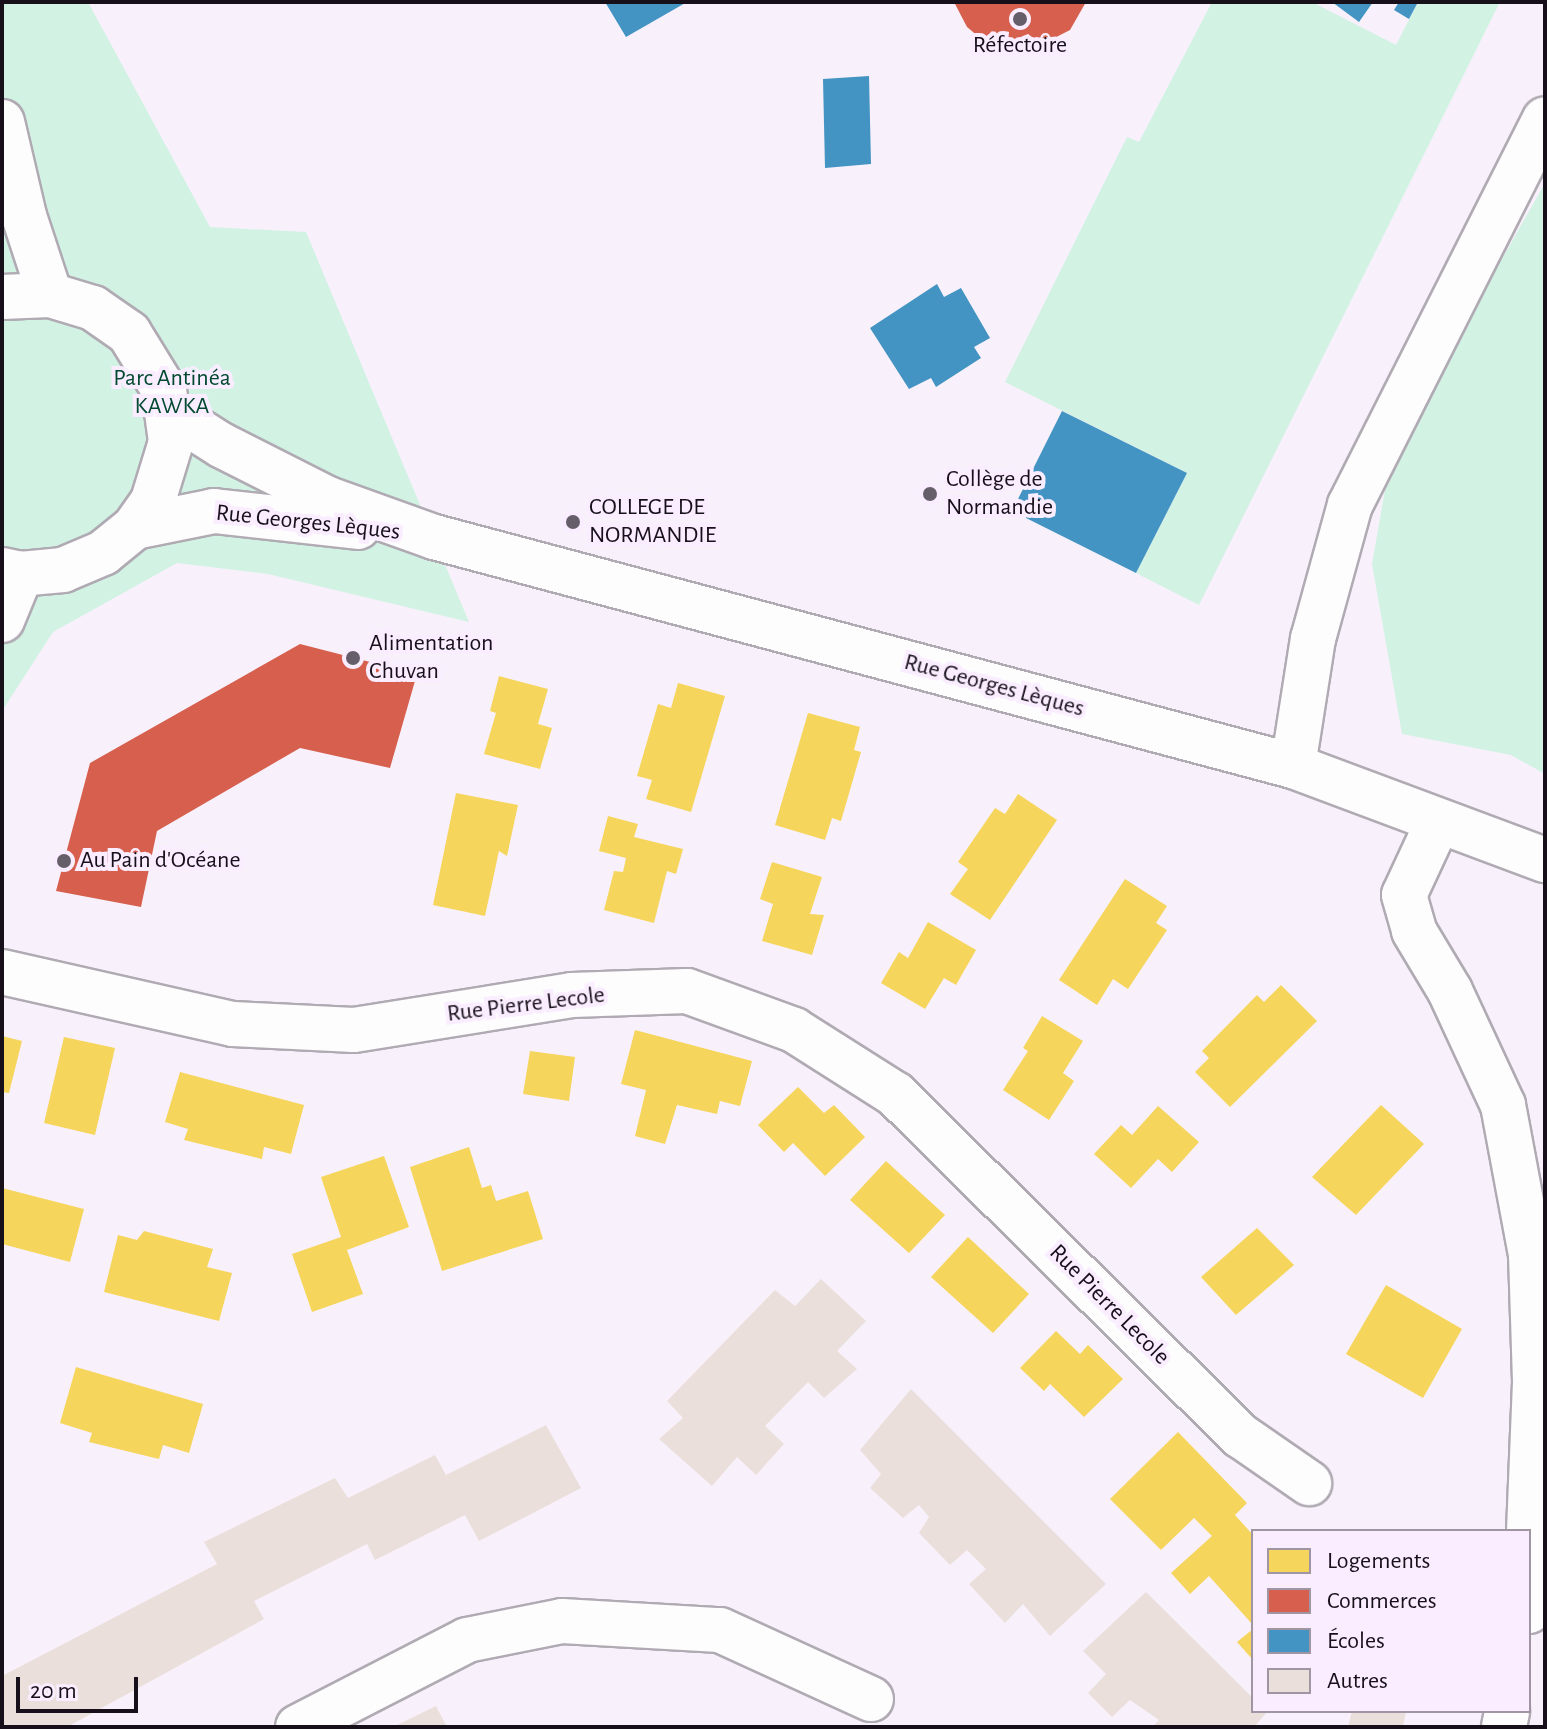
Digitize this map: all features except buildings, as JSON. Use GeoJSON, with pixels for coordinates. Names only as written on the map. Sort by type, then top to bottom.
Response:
{"type":"FeatureCollection","features":[{"type":"Feature","properties":{"kind":"main road"},"geometry":{"type":"LineString","coordinates":[[1293,766],[1313,639],[1350,505],[1545,119]]}},
{"type":"Feature","properties":{"kind":"main road"},"geometry":{"type":"LineString","coordinates":[[2,122],[24,216],[50,295]]}},
{"type":"Feature","properties":{"kind":"main road"},"geometry":{"type":"LineString","coordinates":[[2,297],[50,295],[93,308],[129,333],[155,369],[169,412],[165,473],[135,527],[103,553],[63,570],[12,572],[2,620]]}},
{"type":"Feature","properties":{"kind":"main road","name":"Rue Georges Lèques"},"geometry":{"type":"LineString","coordinates":[[169,412],[221,445],[328,499],[434,537],[1293,766],[1437,824],[1545,860]]}},
{"type":"Feature","properties":{"kind":"main road","name":"Rue Georges Lèques"},"geometry":{"type":"LineString","coordinates":[[135,527],[214,511],[434,537]]}},
{"type":"Feature","properties":{"kind":"main road"},"geometry":{"type":"LineString","coordinates":[[1437,824],[1404,895],[1414,931],[1450,991],[1503,1105],[1531,1254],[1535,1382],[1529,1529]]}},
{"type":"Feature","properties":{"kind":"main road","name":"Rue Pierre Lecole"},"geometry":{"type":"LineString","coordinates":[[2,972],[233,1024],[354,1030],[572,995],[687,991],[794,1030],[895,1094],[1241,1436],[1309,1483]]}},
{"type":"Feature","properties":{"kind":"main road"},"geometry":{"type":"LineString","coordinates":[[1531,1604],[1545,1557]]}},
{"type":"Feature","properties":{"kind":"main road"},"geometry":{"type":"LineString","coordinates":[[298,1727],[467,1640],[562,1621],[720,1630],[871,1699]]}},
{"type":"Feature","properties":{"kind":"green space","name":"Parc Antinéa KAWKA"},"geometry":{"type":"Polygon","coordinates":[[[2,2],[88,2],[210,227],[306,232],[469,622],[268,574],[177,563],[53,632],[2,711],[2,2]]]}},
{"type":"Feature","properties":{"kind":"green space"},"geometry":{"type":"Polygon","coordinates":[[[1212,2],[1312,2],[1396,45],[1418,2],[1500,2],[1199,605],[1136,573],[1187,473],[1005,382],[1127,137],[1139,142],[1212,2]]]}},
{"type":"Feature","properties":{"kind":"green space"},"geometry":{"type":"Polygon","coordinates":[[[1545,183],[1545,774],[1511,755],[1402,734],[1372,564],[1391,455],[1545,183]]]}},
{"type":"Feature","properties":{"kind":"place","name":"Réfectoire"},"geometry":{"type":"Point","coordinates":[1020,19]}},
{"type":"Feature","properties":{"kind":"place","name":"Collège de Normandie"},"geometry":{"type":"Point","coordinates":[930,494]}},
{"type":"Feature","properties":{"kind":"place","name":"COLLEGE DE NORMANDIE"},"geometry":{"type":"Point","coordinates":[573,522]}},
{"type":"Feature","properties":{"kind":"place","name":"Alimentation Chuvan"},"geometry":{"type":"Point","coordinates":[353,658]}},
{"type":"Feature","properties":{"kind":"place","name":"Au Pain d'Océane"},"geometry":{"type":"Point","coordinates":[64,861]}}]}
